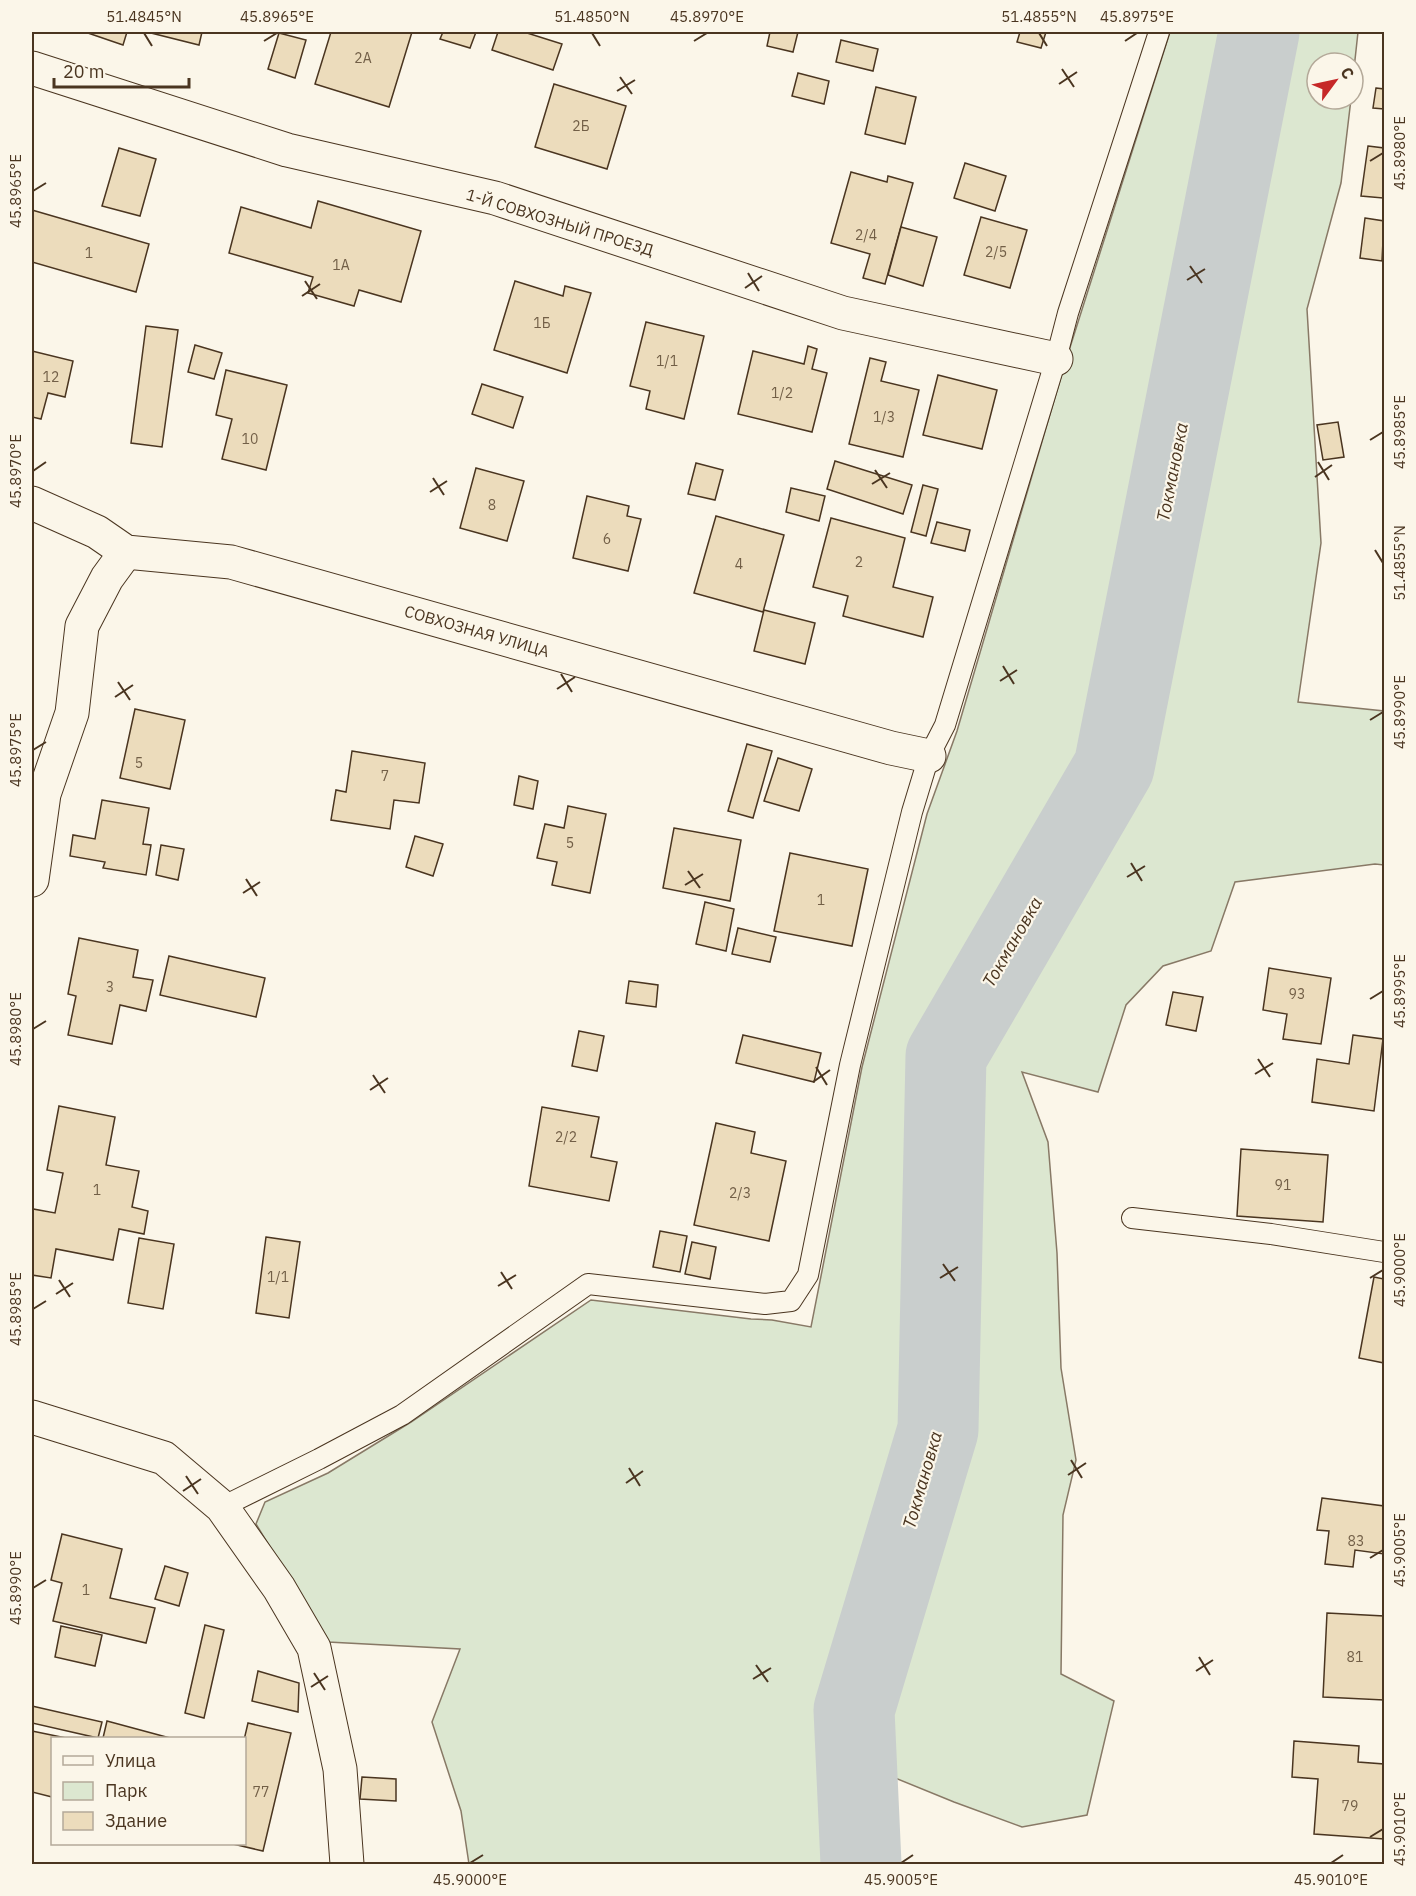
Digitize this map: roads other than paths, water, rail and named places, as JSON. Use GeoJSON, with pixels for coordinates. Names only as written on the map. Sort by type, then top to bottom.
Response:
{"type":"FeatureCollection","features":[{"type":"Feature","properties":{"kind":"street","name":"1-Й СОВХОЗНЫЙ ПРОЕЗД"},"geometry":{"type":"LineString","coordinates":[[32,68],[287,150],[495,198],[843,313],[1056,359]]}},
{"type":"Feature","properties":{"kind":"street","name":"СОВХОЗНАЯ УЛИЦА"},"geometry":{"type":"LineString","coordinates":[[32,503],[97,532],[126,552],[231,562],[891,748],[928,756]]}},
{"type":"Feature","properties":{"kind":"street"},"geometry":{"type":"LineString","coordinates":[[32,880],[44,794],[72,713],[82,626],[107,578],[126,552]]}},
{"type":"Feature","properties":{"kind":"street"},"geometry":{"type":"LineString","coordinates":[[32,1417],[164,1458],[222,1507],[279,1588],[314,1648],[340,1769],[347,1864]]}},
{"type":"Feature","properties":{"kind":"lane"},"geometry":{"type":"LineString","coordinates":[[222,1507],[402,1415],[588,1284],[765,1304],[791,1301],[808,1275],[850,1065],[912,812],[928,756],[945,725],[1068,313],[1159,32]]}},
{"type":"Feature","properties":{"kind":"lane"},"geometry":{"type":"LineString","coordinates":[[1132,1218],[1271,1234],[1384,1252]]}},
{"type":"Feature","properties":{"kind":"waterway","name":"Токмановка"},"geometry":{"type":"LineString","coordinates":[[861,1864],[854,1710],[938,1430],[946,1056],[1114,767],[1259,32]]}}]}
